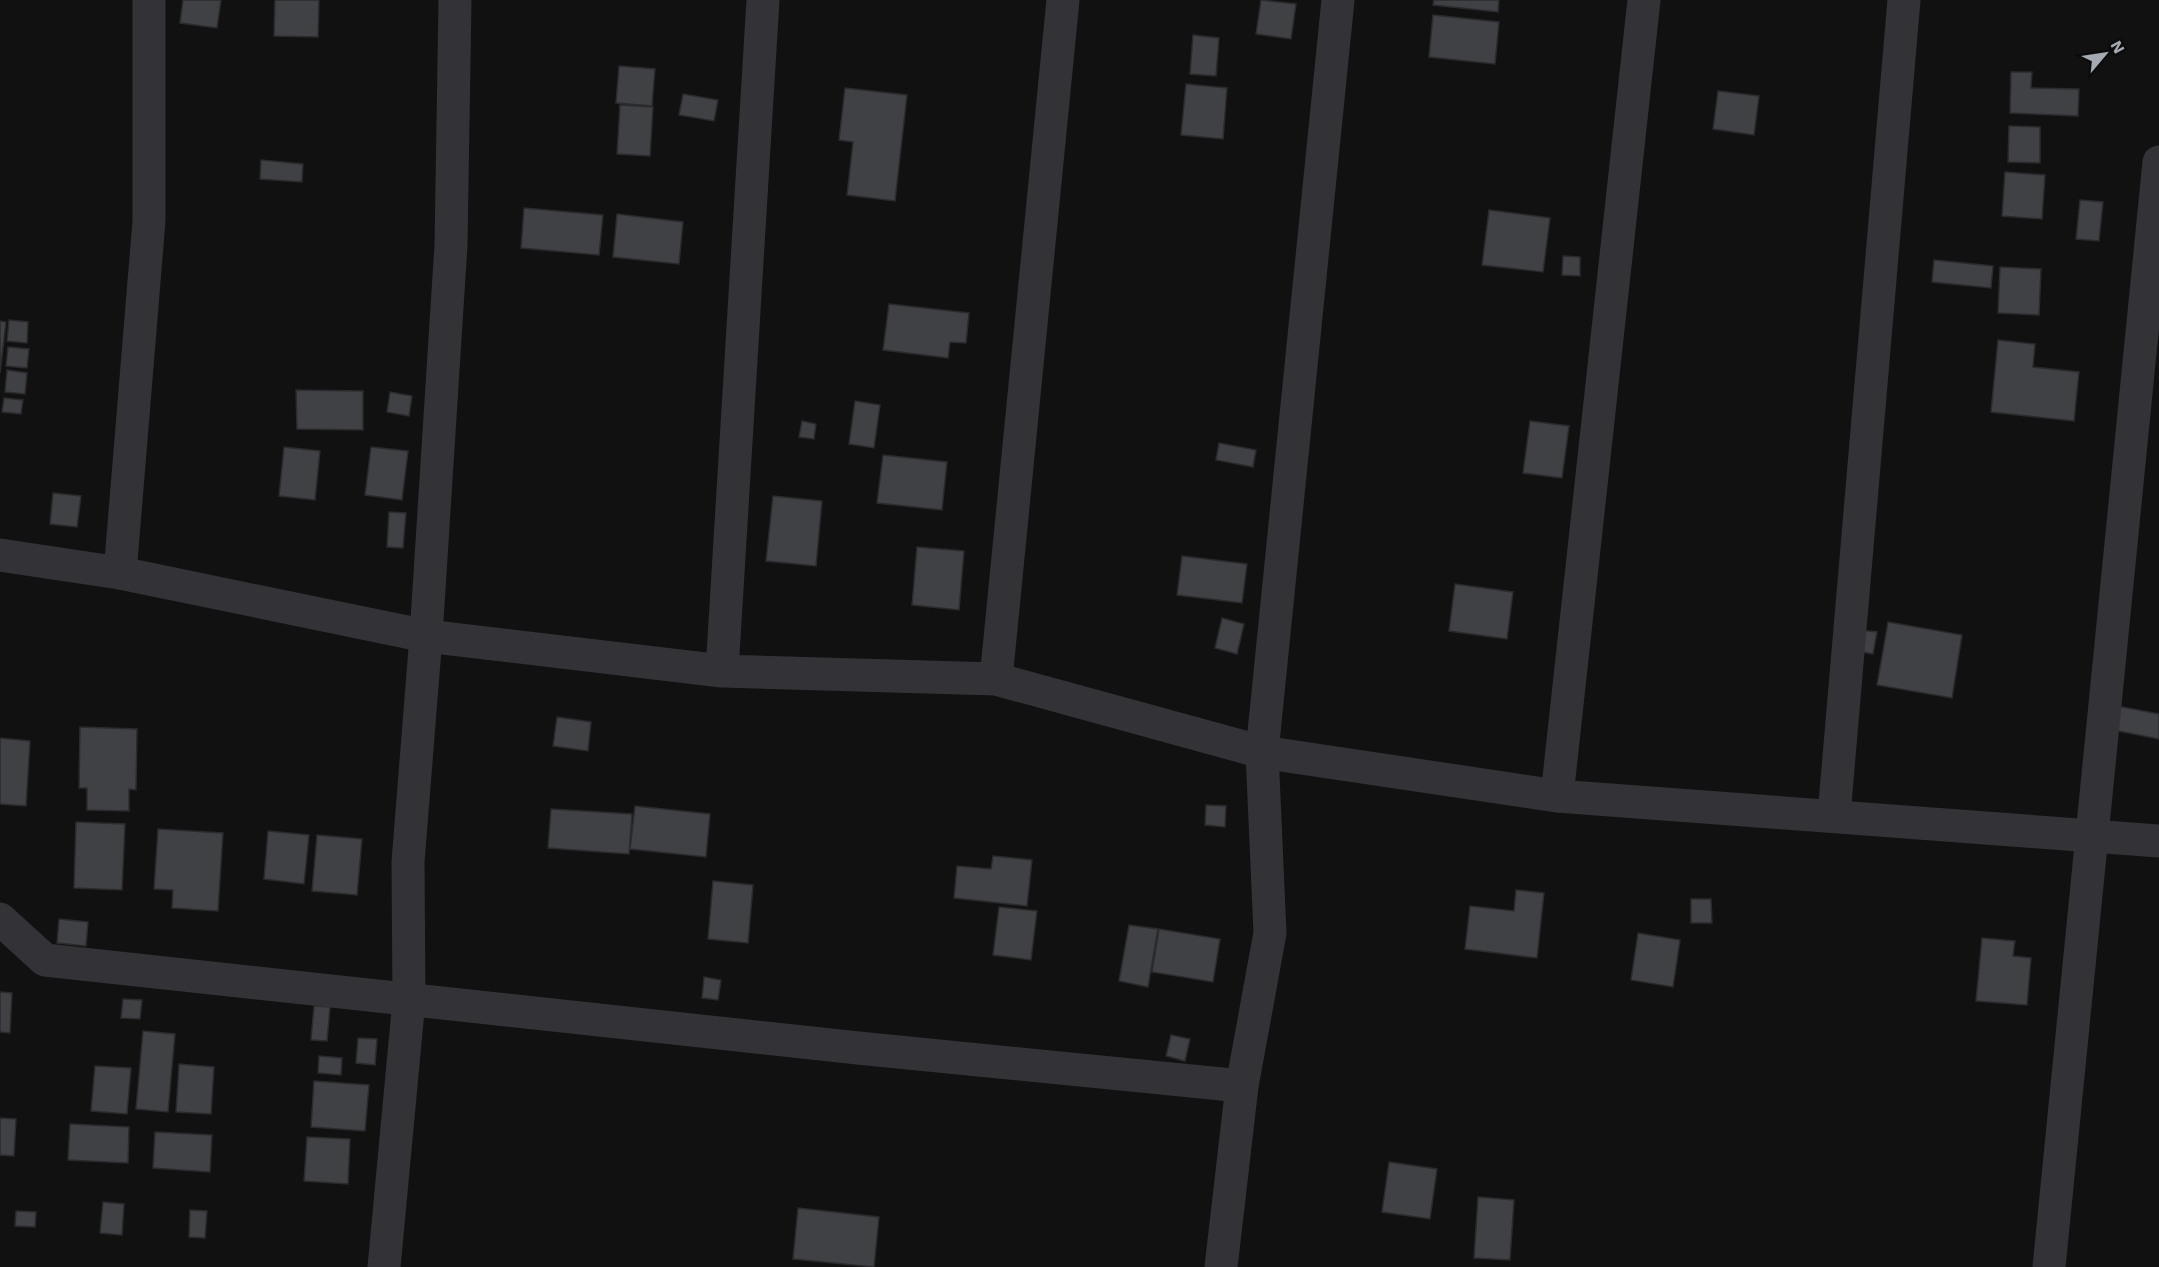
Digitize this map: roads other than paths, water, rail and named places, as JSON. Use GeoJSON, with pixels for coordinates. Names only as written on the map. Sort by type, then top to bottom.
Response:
{"type":"FeatureCollection","features":[{"type":"Feature","properties":{"kind":"street"},"geometry":{"type":"LineString","coordinates":[[120,573],[149,221],[149,0]]}},
{"type":"Feature","properties":{"kind":"street"},"geometry":{"type":"LineString","coordinates":[[384,1267],[409,1000],[408,862],[426,636],[451,245],[455,0]]}},
{"type":"Feature","properties":{"kind":"street"},"geometry":{"type":"LineString","coordinates":[[722,671],[763,0]]}},
{"type":"Feature","properties":{"kind":"street"},"geometry":{"type":"LineString","coordinates":[[996,679],[1063,0]]}},
{"type":"Feature","properties":{"kind":"street"},"geometry":{"type":"LineString","coordinates":[[1221,1267],[1242,1086],[1270,933],[1262,752],[1338,0]]}},
{"type":"Feature","properties":{"kind":"street"},"geometry":{"type":"LineString","coordinates":[[1557,796],[1644,0]]}},
{"type":"Feature","properties":{"kind":"street"},"geometry":{"type":"LineString","coordinates":[[1834,815],[1904,0]]}},
{"type":"Feature","properties":{"kind":"street"},"geometry":{"type":"LineString","coordinates":[[2049,1267],[2092,837],[2149,358],[2159,162]]}},
{"type":"Feature","properties":{"kind":"street"},"geometry":{"type":"LineString","coordinates":[[0,555],[120,573],[426,636],[722,671],[996,679],[1262,752],[1557,796],[2159,841]]}},
{"type":"Feature","properties":{"kind":"street"},"geometry":{"type":"LineString","coordinates":[[0,919],[45,960],[1242,1086]]}}]}
